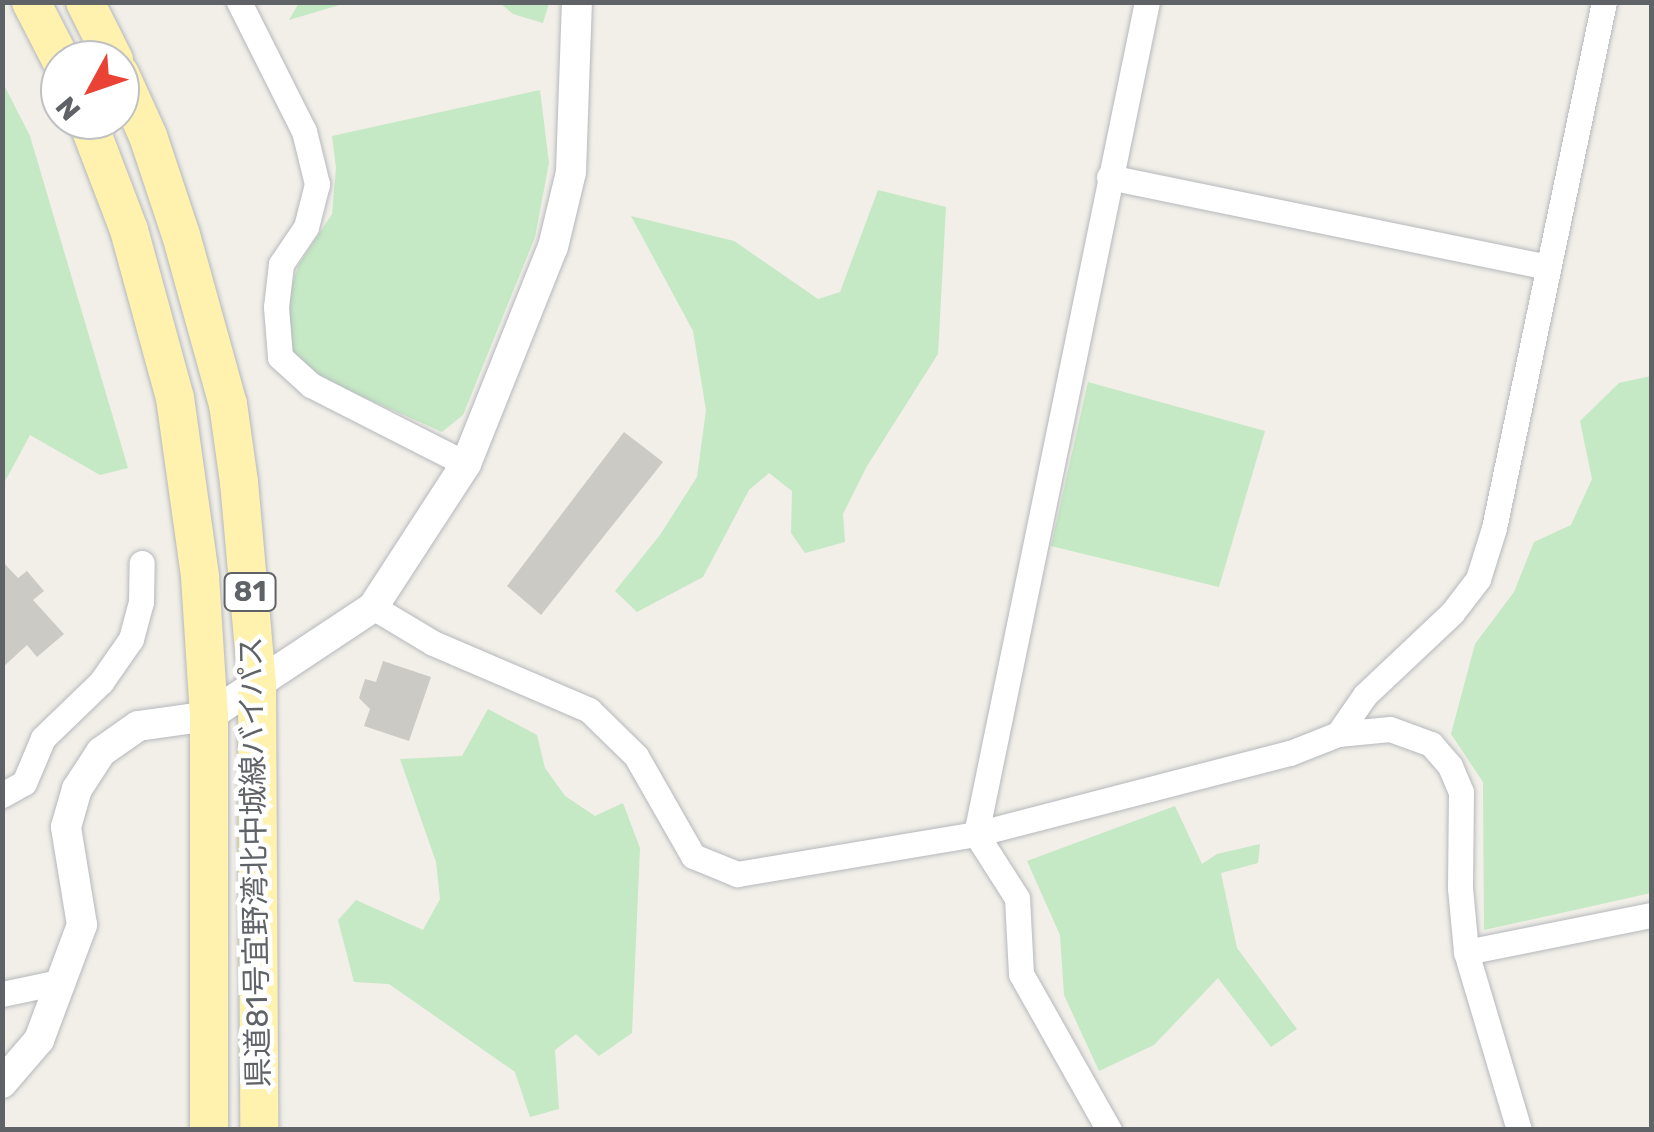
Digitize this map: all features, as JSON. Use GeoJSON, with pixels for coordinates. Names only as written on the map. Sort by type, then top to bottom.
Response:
{"type":"FeatureCollection","features":[{"type":"Feature","properties":{"kind":"main road"},"geometry":{"type":"LineString","coordinates":[[31,2],[51,40]]}},
{"type":"Feature","properties":{"kind":"main road"},"geometry":{"type":"LineString","coordinates":[[85,2],[104,40]]}},
{"type":"Feature","properties":{"kind":"main road","name":"県道81号宜野湾北中城線バイパス"},"geometry":{"type":"LineString","coordinates":[[140,118],[181,235],[228,404],[257,684],[259,1130]]}},
{"type":"Feature","properties":{"kind":"main road","name":"県道81号宜野湾北中城線バイパス"},"geometry":{"type":"LineString","coordinates":[[95,140],[129,230],[175,398],[200,577],[209,716],[210,1130]]}},
{"type":"Feature","properties":{"kind":"street"},"geometry":{"type":"LineString","coordinates":[[239,2],[304,131],[317,184],[306,227],[282,264],[276,307],[280,357],[311,386],[466,464]]}},
{"type":"Feature","properties":{"kind":"street"},"geometry":{"type":"LineString","coordinates":[[2,1083],[39,1040],[82,925],[66,827],[77,789],[101,752],[138,726],[209,716],[373,607],[466,464],[553,247],[571,172],[578,2]]}},
{"type":"Feature","properties":{"kind":"street"},"geometry":{"type":"LineString","coordinates":[[1110,1130],[1021,974],[1016,898],[976,834],[1146,2]]}},
{"type":"Feature","properties":{"kind":"street"},"geometry":{"type":"LineString","coordinates":[[1338,734],[1365,695],[1452,613],[1478,579],[1494,528],[1604,2]]}},
{"type":"Feature","properties":{"kind":"street"},"geometry":{"type":"LineString","coordinates":[[1109,178],[1548,267]]}},
{"type":"Feature","properties":{"kind":"street"},"geometry":{"type":"LineString","coordinates":[[2,794],[24,783],[43,738],[100,682],[131,638],[141,602],[142,563]]}},
{"type":"Feature","properties":{"kind":"street"},"geometry":{"type":"LineString","coordinates":[[373,607],[433,643],[589,710],[636,756],[693,856],[737,874],[976,834],[1290,753],[1338,734],[1390,729],[1430,744],[1450,766],[1461,792],[1460,888],[1466,952],[1519,1130]]}},
{"type":"Feature","properties":{"kind":"street"},"geometry":{"type":"LineString","coordinates":[[1466,952],[1652,916]]}},
{"type":"Feature","properties":{"kind":"street"},"geometry":{"type":"LineString","coordinates":[[2,994],[63,981]]}},
{"type":"Feature","properties":{"kind":"green space"},"geometry":{"type":"Polygon","coordinates":[[[299,2],[346,3],[289,20],[299,2]]]}},
{"type":"Feature","properties":{"kind":"green space"},"geometry":{"type":"Polygon","coordinates":[[[500,3],[549,3],[543,23],[513,14],[500,3]]]}},
{"type":"Feature","properties":{"kind":"green space"},"geometry":{"type":"Polygon","coordinates":[[[3,83],[30,136],[128,468],[100,475],[30,435],[3,485],[3,83]]]}},
{"type":"Feature","properties":{"kind":"green space"},"geometry":{"type":"Polygon","coordinates":[[[540,90],[549,163],[535,237],[463,415],[442,432],[318,377],[288,347],[286,303],[298,266],[332,214],[336,168],[332,136],[540,90]]]}},
{"type":"Feature","properties":{"kind":"green space"},"geometry":{"type":"Polygon","coordinates":[[[878,190],[946,207],[938,354],[867,466],[843,514],[845,542],[805,553],[791,533],[792,491],[769,473],[749,490],[703,577],[637,612],[615,591],[660,535],[697,477],[706,410],[693,331],[631,216],[734,241],[818,299],[840,292],[878,190]]]}},
{"type":"Feature","properties":{"kind":"green space"},"geometry":{"type":"Polygon","coordinates":[[[1651,376],[1651,893],[1484,930],[1483,782],[1451,734],[1475,644],[1514,592],[1534,542],[1571,525],[1592,479],[1580,421],[1619,383],[1651,376]]]}},
{"type":"Feature","properties":{"kind":"green space"},"geometry":{"type":"Polygon","coordinates":[[[1088,382],[1265,431],[1219,587],[1051,546],[1088,382]]]}},
{"type":"Feature","properties":{"kind":"green space"},"geometry":{"type":"Polygon","coordinates":[[[488,709],[537,735],[545,768],[565,796],[595,816],[623,803],[640,848],[632,1033],[599,1056],[576,1034],[555,1050],[559,1109],[530,1117],[515,1072],[389,984],[354,982],[338,920],[356,900],[423,930],[440,899],[436,862],[400,759],[462,756],[488,709]]]}},
{"type":"Feature","properties":{"kind":"green space"},"geometry":{"type":"Polygon","coordinates":[[[1175,806],[1202,864],[1217,854],[1260,844],[1258,863],[1221,873],[1237,948],[1297,1029],[1271,1047],[1218,978],[1154,1045],[1099,1071],[1064,995],[1060,935],[1027,861],[1175,806]]]}},
{"type":"Feature","properties":{"kind":"building"},"geometry":{"type":"Polygon","coordinates":[[[624,432],[663,462],[541,615],[507,586],[624,432]]]}},
{"type":"Feature","properties":{"kind":"building"},"geometry":{"type":"Polygon","coordinates":[[[2,561],[18,578],[27,571],[44,591],[33,600],[64,634],[37,657],[27,645],[2,668],[2,561]]]}},
{"type":"Feature","properties":{"kind":"building"},"geometry":{"type":"Polygon","coordinates":[[[383,661],[431,677],[409,741],[364,726],[370,709],[359,698],[365,679],[376,682],[383,661]]]}}]}
